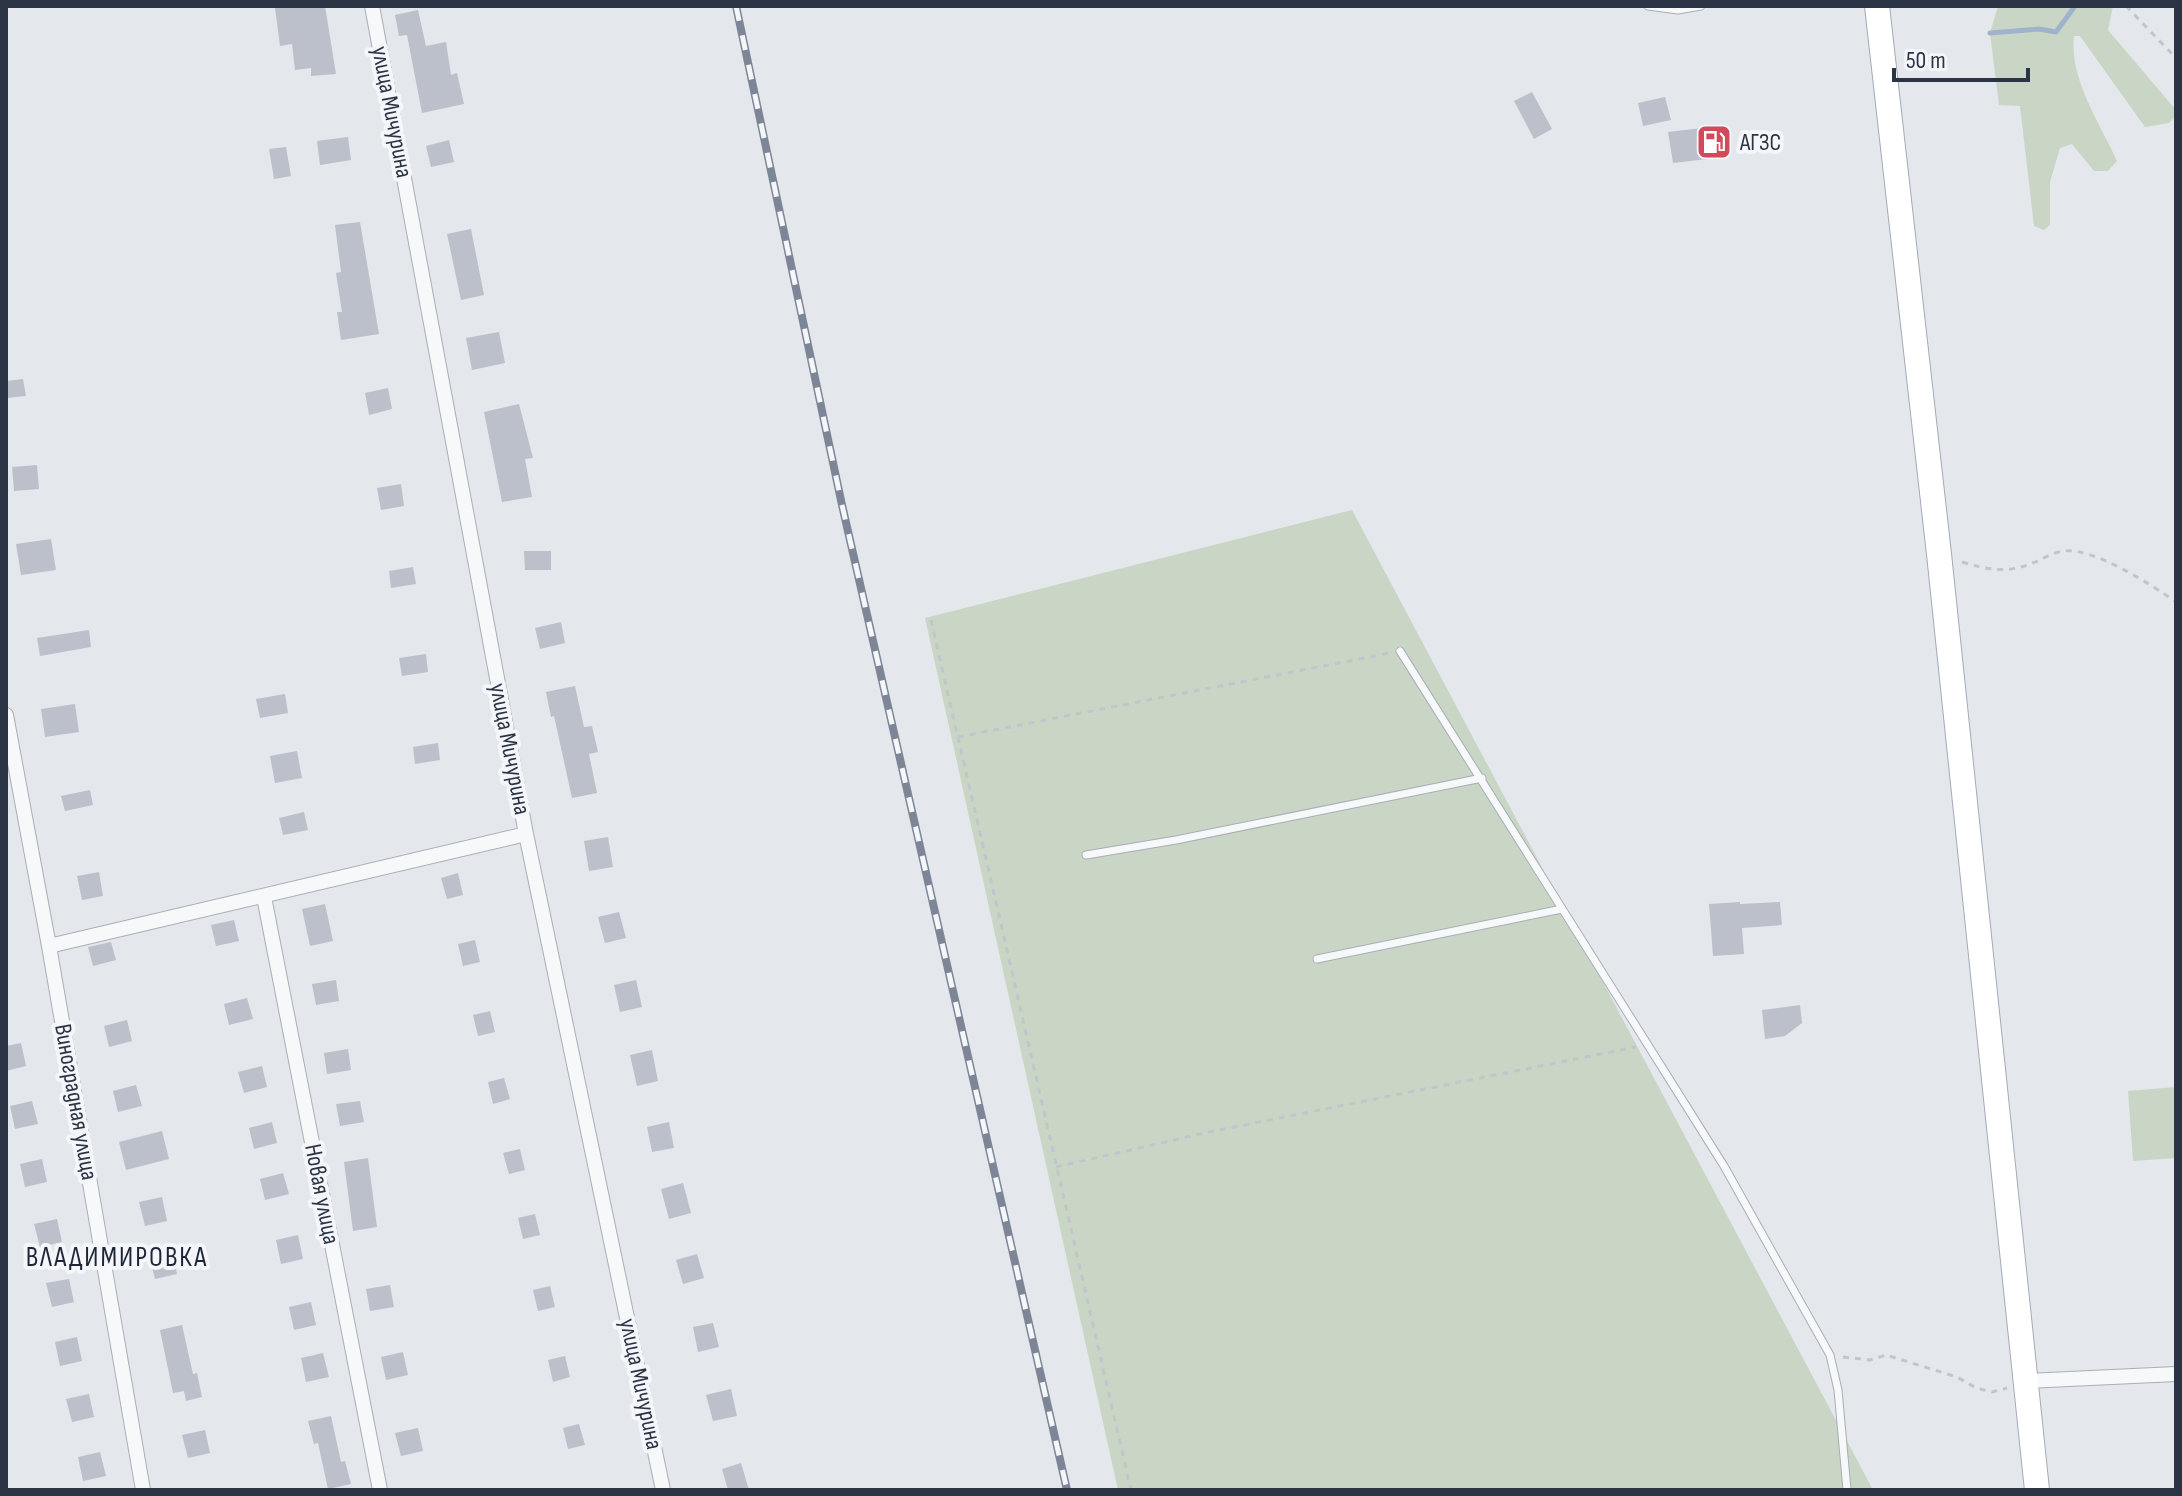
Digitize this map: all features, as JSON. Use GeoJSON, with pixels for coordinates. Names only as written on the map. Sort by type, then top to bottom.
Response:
{"type":"FeatureCollection","features":[{"type":"Feature","properties":{"kind":"main road"},"geometry":{"type":"LineString","coordinates":[[1877,6],[1939,554],[2037,1490]]}},
{"type":"Feature","properties":{"kind":"street","name":"улица Мичурина"},"geometry":{"type":"LineString","coordinates":[[372,6],[526,834],[663,1490]]}},
{"type":"Feature","properties":{"kind":"street","name":"Виноградная улица"},"geometry":{"type":"LineString","coordinates":[[6,715],[143,1490]]}},
{"type":"Feature","properties":{"kind":"street"},"geometry":{"type":"LineString","coordinates":[[49,946],[526,834]]}},
{"type":"Feature","properties":{"kind":"street","name":"Новая улица"},"geometry":{"type":"LineString","coordinates":[[264,897],[380,1490]]}},
{"type":"Feature","properties":{"kind":"street"},"geometry":{"type":"LineString","coordinates":[[2025,1381],[2176,1374]]}},
{"type":"Feature","properties":{"kind":"lane"},"geometry":{"type":"LineString","coordinates":[[1648,6],[1678,10],[1701,6]]}},
{"type":"Feature","properties":{"kind":"lane"},"geometry":{"type":"LineString","coordinates":[[1400,651],[1724,1166],[1830,1355],[1838,1390],[1847,1490]]}},
{"type":"Feature","properties":{"kind":"lane"},"geometry":{"type":"LineString","coordinates":[[1086,855],[1176,840],[1482,778]]}},
{"type":"Feature","properties":{"kind":"lane"},"geometry":{"type":"LineString","coordinates":[[1317,959],[1562,909]]}},
{"type":"Feature","properties":{"kind":"path"},"geometry":{"type":"LineString","coordinates":[[2126,6],[2176,58]]}},
{"type":"Feature","properties":{"kind":"path"},"geometry":{"type":"LineString","coordinates":[[1939,554],[1991,571],[2008,571],[2059,551],[2073,550],[2086,553],[2150,584],[2176,602]]}},
{"type":"Feature","properties":{"kind":"path"},"geometry":{"type":"LineString","coordinates":[[931,620],[1131,1490]]}},
{"type":"Feature","properties":{"kind":"path"},"geometry":{"type":"LineString","coordinates":[[958,737],[1400,651]]}},
{"type":"Feature","properties":{"kind":"path"},"geometry":{"type":"LineString","coordinates":[[1056,1167],[1209,1132],[1646,1045]]}},
{"type":"Feature","properties":{"kind":"path"},"geometry":{"type":"LineString","coordinates":[[1830,1355],[1870,1360],[1886,1355],[1905,1359],[1992,1392],[2025,1381]]}},
{"type":"Feature","properties":{"kind":"green space"},"geometry":{"type":"Polygon","coordinates":[[[1998,6],[2113,6],[2108,30],[2176,110],[2169,123],[2145,127],[2080,36],[2074,36],[2076,68],[2081,84],[2117,161],[2108,171],[2094,171],[2072,144],[2060,148],[2050,182],[2050,225],[2044,230],[2034,226],[2020,106],[1999,105],[1990,33],[1998,6]]]}},
{"type":"Feature","properties":{"kind":"green space"},"geometry":{"type":"Polygon","coordinates":[[[1352,510],[1873,1490],[1118,1490],[925,618],[1352,510]]]}},
{"type":"Feature","properties":{"kind":"green space"},"geometry":{"type":"Polygon","coordinates":[[[2176,1087],[2176,1158],[2133,1161],[2128,1091],[2176,1087]]]}},
{"type":"Feature","properties":{"kind":"building"},"geometry":{"type":"Polygon","coordinates":[[[325,6],[336,74],[311,76],[311,68],[295,70],[292,44],[280,46],[275,8],[325,6]]]}},
{"type":"Feature","properties":{"kind":"building"},"geometry":{"type":"Polygon","coordinates":[[[418,10],[426,46],[446,42],[451,75],[457,73],[464,104],[422,113],[407,35],[399,36],[395,15],[418,10]]]}},
{"type":"Feature","properties":{"kind":"building"},"geometry":{"type":"Polygon","coordinates":[[[1532,92],[1552,129],[1534,139],[1514,101],[1532,92]]]}},
{"type":"Feature","properties":{"kind":"building"},"geometry":{"type":"Polygon","coordinates":[[[1665,97],[1671,120],[1643,126],[1638,103],[1665,97]]]}},
{"type":"Feature","properties":{"kind":"building"},"geometry":{"type":"Polygon","coordinates":[[[1702,128],[1707,159],[1673,163],[1668,132],[1702,128]]]}},
{"type":"Feature","properties":{"kind":"building"},"geometry":{"type":"Polygon","coordinates":[[[348,137],[351,160],[320,165],[317,141],[348,137]]]}},
{"type":"Feature","properties":{"kind":"building"},"geometry":{"type":"Polygon","coordinates":[[[449,140],[454,162],[431,167],[426,146],[449,140]]]}},
{"type":"Feature","properties":{"kind":"building"},"geometry":{"type":"Polygon","coordinates":[[[286,147],[291,176],[274,179],[269,149],[286,147]]]}},
{"type":"Feature","properties":{"kind":"building"},"geometry":{"type":"Polygon","coordinates":[[[360,222],[379,334],[341,340],[337,312],[342,312],[336,273],[341,272],[335,225],[360,222]]]}},
{"type":"Feature","properties":{"kind":"building"},"geometry":{"type":"Polygon","coordinates":[[[471,229],[484,295],[461,300],[447,234],[471,229]]]}},
{"type":"Feature","properties":{"kind":"building"},"geometry":{"type":"Polygon","coordinates":[[[499,332],[505,363],[472,370],[466,338],[499,332]]]}},
{"type":"Feature","properties":{"kind":"building"},"geometry":{"type":"Polygon","coordinates":[[[23,379],[26,396],[6,398],[6,381],[23,379]]]}},
{"type":"Feature","properties":{"kind":"building"},"geometry":{"type":"Polygon","coordinates":[[[388,388],[392,409],[369,415],[365,393],[388,388]]]}},
{"type":"Feature","properties":{"kind":"building"},"geometry":{"type":"Polygon","coordinates":[[[519,404],[533,458],[525,459],[532,497],[502,502],[484,412],[519,404]]]}},
{"type":"Feature","properties":{"kind":"building"},"geometry":{"type":"Polygon","coordinates":[[[37,465],[39,489],[14,491],[12,467],[37,465]]]}},
{"type":"Feature","properties":{"kind":"building"},"geometry":{"type":"Polygon","coordinates":[[[401,484],[404,506],[381,510],[377,488],[401,484]]]}},
{"type":"Feature","properties":{"kind":"building"},"geometry":{"type":"Polygon","coordinates":[[[51,539],[56,570],[21,575],[16,544],[51,539]]]}},
{"type":"Feature","properties":{"kind":"building"},"geometry":{"type":"Polygon","coordinates":[[[524,551],[551,551],[551,570],[525,570],[524,551]]]}},
{"type":"Feature","properties":{"kind":"building"},"geometry":{"type":"Polygon","coordinates":[[[413,567],[416,584],[391,588],[389,571],[413,567]]]}},
{"type":"Feature","properties":{"kind":"building"},"geometry":{"type":"Polygon","coordinates":[[[561,622],[565,643],[540,649],[535,628],[561,622]]]}},
{"type":"Feature","properties":{"kind":"building"},"geometry":{"type":"Polygon","coordinates":[[[89,630],[91,647],[40,656],[37,638],[89,630]]]}},
{"type":"Feature","properties":{"kind":"building"},"geometry":{"type":"Polygon","coordinates":[[[426,654],[428,672],[402,676],[399,658],[426,654]]]}},
{"type":"Feature","properties":{"kind":"building"},"geometry":{"type":"Polygon","coordinates":[[[575,686],[584,727],[592,726],[598,752],[589,754],[597,793],[572,798],[546,692],[575,686]]]}},
{"type":"Feature","properties":{"kind":"building"},"geometry":{"type":"Polygon","coordinates":[[[285,694],[288,713],[260,718],[256,699],[285,694]]]}},
{"type":"Feature","properties":{"kind":"building"},"geometry":{"type":"Polygon","coordinates":[[[75,704],[79,732],[45,737],[41,709],[75,704]]]}},
{"type":"Feature","properties":{"kind":"building"},"geometry":{"type":"Polygon","coordinates":[[[438,743],[440,760],[415,764],[413,747],[438,743]]]}},
{"type":"Feature","properties":{"kind":"building"},"geometry":{"type":"Polygon","coordinates":[[[297,751],[302,778],[275,783],[270,756],[297,751]]]}},
{"type":"Feature","properties":{"kind":"building"},"geometry":{"type":"Polygon","coordinates":[[[90,790],[93,805],[65,811],[61,796],[90,790]]]}},
{"type":"Feature","properties":{"kind":"building"},"geometry":{"type":"Polygon","coordinates":[[[304,812],[308,830],[283,835],[279,818],[304,812]]]}},
{"type":"Feature","properties":{"kind":"building"},"geometry":{"type":"Polygon","coordinates":[[[608,837],[613,867],[589,871],[584,841],[608,837]]]}},
{"type":"Feature","properties":{"kind":"building"},"geometry":{"type":"Polygon","coordinates":[[[99,872],[103,896],[82,900],[77,876],[99,872]]]}},
{"type":"Feature","properties":{"kind":"building"},"geometry":{"type":"Polygon","coordinates":[[[458,873],[463,895],[447,899],[441,878],[458,873]]]}},
{"type":"Feature","properties":{"kind":"building"},"geometry":{"type":"Polygon","coordinates":[[[1780,902],[1782,925],[1742,928],[1744,954],[1713,956],[1709,904],[1780,902]]]}},
{"type":"Feature","properties":{"kind":"building"},"geometry":{"type":"Polygon","coordinates":[[[325,904],[333,941],[310,946],[302,909],[325,904]]]}},
{"type":"Feature","properties":{"kind":"building"},"geometry":{"type":"Polygon","coordinates":[[[619,912],[626,938],[605,943],[598,917],[619,912]]]}},
{"type":"Feature","properties":{"kind":"building"},"geometry":{"type":"Polygon","coordinates":[[[234,920],[239,941],[216,946],[211,925],[234,920]]]}},
{"type":"Feature","properties":{"kind":"building"},"geometry":{"type":"Polygon","coordinates":[[[475,940],[480,962],[463,966],[458,944],[475,940]]]}},
{"type":"Feature","properties":{"kind":"building"},"geometry":{"type":"Polygon","coordinates":[[[111,942],[116,960],[93,966],[88,947],[111,942]]]}},
{"type":"Feature","properties":{"kind":"building"},"geometry":{"type":"Polygon","coordinates":[[[336,980],[339,1001],[316,1005],[312,984],[336,980]]]}},
{"type":"Feature","properties":{"kind":"building"},"geometry":{"type":"Polygon","coordinates":[[[636,980],[642,1007],[620,1012],[614,985],[636,980]]]}},
{"type":"Feature","properties":{"kind":"building"},"geometry":{"type":"Polygon","coordinates":[[[247,998],[253,1019],[229,1025],[224,1004],[247,998]]]}},
{"type":"Feature","properties":{"kind":"building"},"geometry":{"type":"Polygon","coordinates":[[[1800,1005],[1802,1023],[1785,1036],[1765,1039],[1762,1010],[1800,1005]]]}},
{"type":"Feature","properties":{"kind":"building"},"geometry":{"type":"Polygon","coordinates":[[[490,1011],[495,1032],[478,1036],[473,1015],[490,1011]]]}},
{"type":"Feature","properties":{"kind":"building"},"geometry":{"type":"Polygon","coordinates":[[[127,1020],[132,1041],[109,1047],[104,1026],[127,1020]]]}},
{"type":"Feature","properties":{"kind":"building"},"geometry":{"type":"Polygon","coordinates":[[[21,1043],[26,1066],[6,1071],[6,1046],[21,1043]]]}},
{"type":"Feature","properties":{"kind":"building"},"geometry":{"type":"Polygon","coordinates":[[[348,1049],[351,1070],[327,1074],[324,1053],[348,1049]]]}},
{"type":"Feature","properties":{"kind":"building"},"geometry":{"type":"Polygon","coordinates":[[[652,1050],[658,1081],[637,1086],[630,1055],[652,1050]]]}},
{"type":"Feature","properties":{"kind":"building"},"geometry":{"type":"Polygon","coordinates":[[[262,1066],[267,1087],[244,1093],[238,1072],[262,1066]]]}},
{"type":"Feature","properties":{"kind":"building"},"geometry":{"type":"Polygon","coordinates":[[[504,1078],[510,1099],[493,1104],[488,1082],[504,1078]]]}},
{"type":"Feature","properties":{"kind":"building"},"geometry":{"type":"Polygon","coordinates":[[[136,1085],[142,1106],[118,1112],[113,1091],[136,1085]]]}},
{"type":"Feature","properties":{"kind":"building"},"geometry":{"type":"Polygon","coordinates":[[[32,1101],[38,1124],[15,1129],[10,1106],[32,1101]]]}},
{"type":"Feature","properties":{"kind":"building"},"geometry":{"type":"Polygon","coordinates":[[[360,1101],[364,1122],[340,1126],[336,1104],[360,1101]]]}},
{"type":"Feature","properties":{"kind":"building"},"geometry":{"type":"Polygon","coordinates":[[[272,1122],[277,1143],[254,1149],[249,1128],[272,1122]]]}},
{"type":"Feature","properties":{"kind":"building"},"geometry":{"type":"Polygon","coordinates":[[[669,1122],[674,1148],[652,1152],[647,1127],[669,1122]]]}},
{"type":"Feature","properties":{"kind":"building"},"geometry":{"type":"Polygon","coordinates":[[[162,1131],[169,1159],[126,1170],[119,1142],[162,1131]]]}},
{"type":"Feature","properties":{"kind":"building"},"geometry":{"type":"Polygon","coordinates":[[[520,1149],[525,1170],[509,1174],[503,1153],[520,1149]]]}},
{"type":"Feature","properties":{"kind":"building"},"geometry":{"type":"Polygon","coordinates":[[[368,1158],[377,1227],[353,1231],[344,1162],[368,1158]]]}},
{"type":"Feature","properties":{"kind":"building"},"geometry":{"type":"Polygon","coordinates":[[[42,1159],[47,1182],[25,1187],[20,1164],[42,1159]]]}},
{"type":"Feature","properties":{"kind":"building"},"geometry":{"type":"Polygon","coordinates":[[[283,1173],[289,1194],[265,1200],[260,1179],[283,1173]]]}},
{"type":"Feature","properties":{"kind":"building"},"geometry":{"type":"Polygon","coordinates":[[[683,1183],[691,1213],[669,1219],[661,1189],[683,1183]]]}},
{"type":"Feature","properties":{"kind":"building"},"geometry":{"type":"Polygon","coordinates":[[[162,1197],[167,1221],[145,1226],[139,1202],[162,1197]]]}},
{"type":"Feature","properties":{"kind":"building"},"geometry":{"type":"Polygon","coordinates":[[[535,1214],[540,1235],[523,1239],[518,1218],[535,1214]]]}},
{"type":"Feature","properties":{"kind":"building"},"geometry":{"type":"Polygon","coordinates":[[[57,1219],[62,1242],[40,1247],[34,1224],[57,1219]]]}},
{"type":"Feature","properties":{"kind":"building"},"geometry":{"type":"Polygon","coordinates":[[[298,1235],[303,1259],[281,1264],[276,1240],[298,1235]]]}},
{"type":"Feature","properties":{"kind":"building"},"geometry":{"type":"Polygon","coordinates":[[[172,1250],[177,1274],[155,1279],[149,1255],[172,1250]]]}},
{"type":"Feature","properties":{"kind":"building"},"geometry":{"type":"Polygon","coordinates":[[[697,1254],[704,1278],[683,1284],[676,1260],[697,1254]]]}},
{"type":"Feature","properties":{"kind":"building"},"geometry":{"type":"Polygon","coordinates":[[[69,1279],[74,1302],[52,1307],[46,1283],[69,1279]]]}},
{"type":"Feature","properties":{"kind":"building"},"geometry":{"type":"Polygon","coordinates":[[[390,1285],[394,1307],[370,1311],[366,1289],[390,1285]]]}},
{"type":"Feature","properties":{"kind":"building"},"geometry":{"type":"Polygon","coordinates":[[[550,1286],[555,1307],[538,1311],[533,1290],[550,1286]]]}},
{"type":"Feature","properties":{"kind":"building"},"geometry":{"type":"Polygon","coordinates":[[[311,1302],[316,1325],[294,1330],[289,1307],[311,1302]]]}},
{"type":"Feature","properties":{"kind":"building"},"geometry":{"type":"Polygon","coordinates":[[[713,1323],[719,1347],[698,1352],[693,1327],[713,1323]]]}},
{"type":"Feature","properties":{"kind":"building"},"geometry":{"type":"Polygon","coordinates":[[[182,1325],[193,1374],[197,1373],[202,1397],[186,1401],[184,1391],[173,1393],[160,1330],[182,1325]]]}},
{"type":"Feature","properties":{"kind":"building"},"geometry":{"type":"Polygon","coordinates":[[[77,1337],[82,1361],[60,1366],[55,1342],[77,1337]]]}},
{"type":"Feature","properties":{"kind":"building"},"geometry":{"type":"Polygon","coordinates":[[[403,1352],[408,1375],[386,1380],[381,1357],[403,1352]]]}},
{"type":"Feature","properties":{"kind":"building"},"geometry":{"type":"Polygon","coordinates":[[[323,1353],[329,1377],[306,1382],[301,1358],[323,1353]]]}},
{"type":"Feature","properties":{"kind":"building"},"geometry":{"type":"Polygon","coordinates":[[[565,1356],[570,1377],[553,1382],[548,1360],[565,1356]]]}},
{"type":"Feature","properties":{"kind":"building"},"geometry":{"type":"Polygon","coordinates":[[[731,1389],[737,1416],[713,1421],[706,1395],[731,1389]]]}},
{"type":"Feature","properties":{"kind":"building"},"geometry":{"type":"Polygon","coordinates":[[[89,1394],[94,1417],[72,1422],[66,1399],[89,1394]]]}},
{"type":"Feature","properties":{"kind":"building"},"geometry":{"type":"Polygon","coordinates":[[[331,1416],[341,1462],[345,1461],[351,1484],[328,1489],[318,1443],[314,1444],[308,1421],[331,1416]]]}},
{"type":"Feature","properties":{"kind":"building"},"geometry":{"type":"Polygon","coordinates":[[[579,1424],[585,1445],[568,1449],[563,1428],[579,1424]]]}},
{"type":"Feature","properties":{"kind":"building"},"geometry":{"type":"Polygon","coordinates":[[[418,1428],[423,1451],[401,1456],[395,1433],[418,1428]]]}},
{"type":"Feature","properties":{"kind":"building"},"geometry":{"type":"Polygon","coordinates":[[[205,1430],[210,1453],[188,1458],[182,1435],[205,1430]]]}},
{"type":"Feature","properties":{"kind":"building"},"geometry":{"type":"Polygon","coordinates":[[[100,1452],[106,1476],[83,1481],[78,1457],[100,1452]]]}},
{"type":"Feature","properties":{"kind":"building"},"geometry":{"type":"Polygon","coordinates":[[[741,1463],[749,1490],[728,1490],[722,1469],[741,1463]]]}},
{"type":"Feature","properties":{"kind":"waterway"},"geometry":{"type":"LineString","coordinates":[[1990,33],[2039,29],[2056,32],[2075,6]]}},
{"type":"Feature","properties":{"kind":"railway"},"geometry":{"type":"LineString","coordinates":[[736,6],[842,505],[1067,1490]]}},
{"type":"Feature","properties":{"kind":"place","name":"АГЗС"},"geometry":{"type":"Point","coordinates":[1714,142]}},
{"type":"Feature","properties":{"kind":"district","name":"ВЛАДИМИРОВКА"},"geometry":{"type":"Point","coordinates":[117,1257]}}]}
